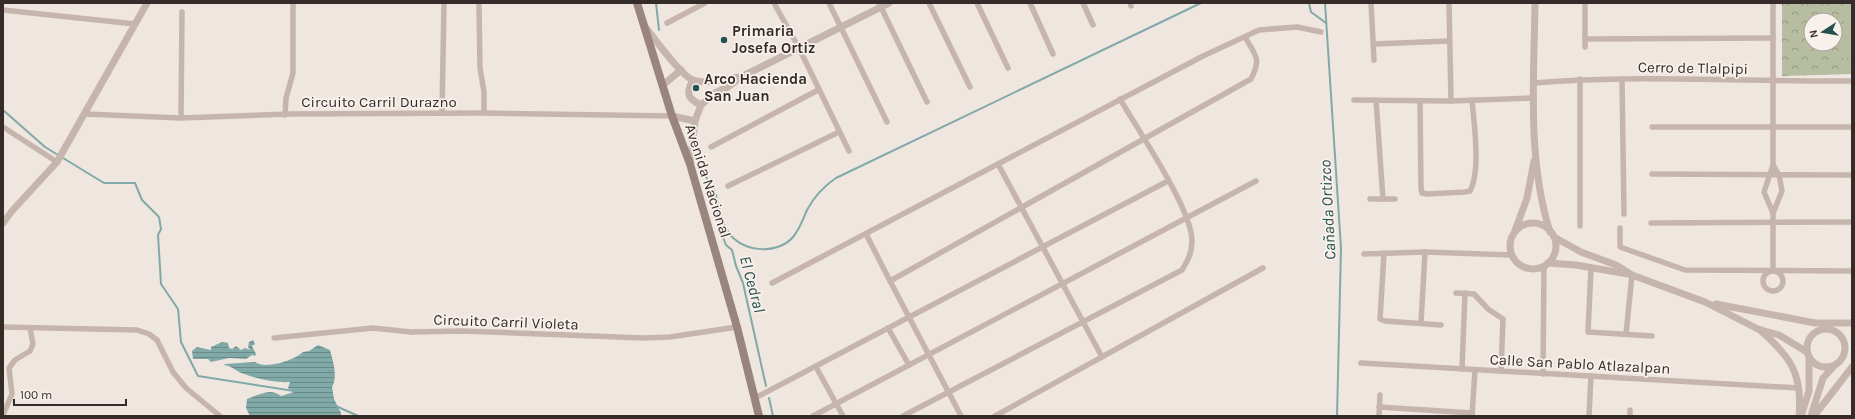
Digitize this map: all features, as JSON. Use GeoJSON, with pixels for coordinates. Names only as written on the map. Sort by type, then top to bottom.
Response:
{"type":"FeatureCollection","features":[{"type":"Feature","properties":{"kind":"main road","name":"Avenida Nacional"},"geometry":{"type":"LineString","coordinates":[[637,3],[646,28],[672,116],[690,164],[737,327],[759,416]]}},
{"type":"Feature","properties":{"kind":"street"},"geometry":{"type":"LineString","coordinates":[[3,223],[57,162],[86,114],[147,3]]}},
{"type":"Feature","properties":{"kind":"street"},"geometry":{"type":"LineString","coordinates":[[285,115],[286,98],[294,73],[293,3]]}},
{"type":"Feature","properties":{"kind":"street"},"geometry":{"type":"LineString","coordinates":[[442,113],[444,3]]}},
{"type":"Feature","properties":{"kind":"street"},"geometry":{"type":"LineString","coordinates":[[774,3],[799,48],[849,152]]}},
{"type":"Feature","properties":{"kind":"street"},"geometry":{"type":"LineString","coordinates":[[829,3],[887,122]]}},
{"type":"Feature","properties":{"kind":"street"},"geometry":{"type":"LineString","coordinates":[[690,164],[695,121],[701,105],[715,93],[728,87],[741,77],[841,27],[880,5],[889,3]]}},
{"type":"Feature","properties":{"kind":"street"},"geometry":{"type":"LineString","coordinates":[[929,3],[970,86]]}},
{"type":"Feature","properties":{"kind":"street"},"geometry":{"type":"LineString","coordinates":[[977,3],[1008,68]]}},
{"type":"Feature","properties":{"kind":"street"},"geometry":{"type":"LineString","coordinates":[[1030,3],[1053,54]]}},
{"type":"Feature","properties":{"kind":"street"},"geometry":{"type":"LineString","coordinates":[[1083,3],[1094,25]]}},
{"type":"Feature","properties":{"kind":"street"},"geometry":{"type":"LineString","coordinates":[[1371,3],[1374,60]]}},
{"type":"Feature","properties":{"kind":"street"},"geometry":{"type":"LineString","coordinates":[[1449,3],[1451,100]]}},
{"type":"Feature","properties":{"kind":"street"},"geometry":{"type":"LineString","coordinates":[[1535,3],[1535,153],[1544,211],[1552,235],[1555,251],[1546,265],[1543,374]]}},
{"type":"Feature","properties":{"kind":"street"},"geometry":{"type":"LineString","coordinates":[[1585,3],[1585,47]]}},
{"type":"Feature","properties":{"kind":"street"},"geometry":{"type":"LineString","coordinates":[[1773,3],[1774,165],[1779,175],[1782,191],[1774,213],[1773,271]]}},
{"type":"Feature","properties":{"kind":"street"},"geometry":{"type":"LineString","coordinates":[[667,23],[701,4]]}},
{"type":"Feature","properties":{"kind":"street"},"geometry":{"type":"LineString","coordinates":[[880,5],[926,102]]}},
{"type":"Feature","properties":{"kind":"street"},"geometry":{"type":"LineString","coordinates":[[479,6],[480,68],[484,92],[484,113]]}},
{"type":"Feature","properties":{"kind":"street"},"geometry":{"type":"LineString","coordinates":[[3,10],[135,24]]}},
{"type":"Feature","properties":{"kind":"street"},"geometry":{"type":"LineString","coordinates":[[181,118],[182,12]]}},
{"type":"Feature","properties":{"kind":"street"},"geometry":{"type":"LineString","coordinates":[[772,283],[1120,99],[1203,56],[1259,30],[1297,27],[1321,32]]}},
{"type":"Feature","properties":{"kind":"street"},"geometry":{"type":"LineString","coordinates":[[646,28],[681,70],[693,80],[712,82],[741,77]]}},
{"type":"Feature","properties":{"kind":"street"},"geometry":{"type":"LineString","coordinates":[[890,281],[1251,79],[1257,67],[1257,58],[1245,37]]}},
{"type":"Feature","properties":{"kind":"street"},"geometry":{"type":"LineString","coordinates":[[1585,39],[1773,38]]}},
{"type":"Feature","properties":{"kind":"street"},"geometry":{"type":"LineString","coordinates":[[1374,44],[1449,41]]}},
{"type":"Feature","properties":{"kind":"street"},"geometry":{"type":"LineString","coordinates":[[663,85],[681,70]]}},
{"type":"Feature","properties":{"kind":"street"},"geometry":{"type":"LineString","coordinates":[[1580,79],[1580,226]]}},
{"type":"Feature","properties":{"kind":"street","name":"Cerro de Tlalpipi"},"geometry":{"type":"LineString","coordinates":[[1534,83],[1580,79],[1852,81]]}},
{"type":"Feature","properties":{"kind":"street"},"geometry":{"type":"LineString","coordinates":[[1622,79],[1624,214]]}},
{"type":"Feature","properties":{"kind":"street"},"geometry":{"type":"LineString","coordinates":[[693,80],[688,88],[688,93],[692,101],[701,105]]}},
{"type":"Feature","properties":{"kind":"street"},"geometry":{"type":"LineString","coordinates":[[711,147],[818,90]]}},
{"type":"Feature","properties":{"kind":"street"},"geometry":{"type":"LineString","coordinates":[[1354,100],[1420,101],[1534,98]]}},
{"type":"Feature","properties":{"kind":"street"},"geometry":{"type":"LineString","coordinates":[[903,416],[1182,270],[1190,259],[1192,240],[1187,218],[1168,181],[1120,99]]}},
{"type":"Feature","properties":{"kind":"street"},"geometry":{"type":"LineString","coordinates":[[1376,100],[1383,199]]}},
{"type":"Feature","properties":{"kind":"street"},"geometry":{"type":"LineString","coordinates":[[1420,101],[1422,193],[1470,191],[1476,173],[1472,100]]}},
{"type":"Feature","properties":{"kind":"street","name":"Circuito Carril Durazno"},"geometry":{"type":"LineString","coordinates":[[86,114],[181,118],[442,113],[672,116]]}},
{"type":"Feature","properties":{"kind":"street"},"geometry":{"type":"LineString","coordinates":[[672,116],[695,121]]}},
{"type":"Feature","properties":{"kind":"street"},"geometry":{"type":"LineString","coordinates":[[3,127],[57,162]]}},
{"type":"Feature","properties":{"kind":"street"},"geometry":{"type":"LineString","coordinates":[[1652,127],[1852,127]]}},
{"type":"Feature","properties":{"kind":"street"},"geometry":{"type":"LineString","coordinates":[[728,186],[839,132]]}},
{"type":"Feature","properties":{"kind":"street"},"geometry":{"type":"LineString","coordinates":[[1535,153],[1527,198],[1510,247],[1511,255],[1515,261],[1522,266],[1529,269],[1537,269],[1546,265],[1591,268],[1632,275],[1705,302],[1758,328],[1779,334],[1808,355],[1813,363],[1824,367],[1836,365]]}},
{"type":"Feature","properties":{"kind":"street"},"geometry":{"type":"LineString","coordinates":[[998,164],[1102,357]]}},
{"type":"Feature","properties":{"kind":"street"},"geometry":{"type":"LineString","coordinates":[[1774,165],[1764,192],[1774,213]]}},
{"type":"Feature","properties":{"kind":"street"},"geometry":{"type":"LineString","coordinates":[[1652,174],[1769,176],[1852,175]]}},
{"type":"Feature","properties":{"kind":"street"},"geometry":{"type":"LineString","coordinates":[[755,398],[1168,181]]}},
{"type":"Feature","properties":{"kind":"street"},"geometry":{"type":"LineString","coordinates":[[813,416],[1256,181]]}},
{"type":"Feature","properties":{"kind":"street"},"geometry":{"type":"LineString","coordinates":[[1370,199],[1395,199]]}},
{"type":"Feature","properties":{"kind":"street"},"geometry":{"type":"LineString","coordinates":[[1651,223],[1852,222]]}},
{"type":"Feature","properties":{"kind":"street"},"geometry":{"type":"LineString","coordinates":[[1514,233],[1525,225],[1532,223],[1539,224],[1567,246],[1616,265],[1632,275]]}},
{"type":"Feature","properties":{"kind":"street"},"geometry":{"type":"LineString","coordinates":[[1620,228],[1620,247],[1685,270],[1852,271]]}},
{"type":"Feature","properties":{"kind":"street"},"geometry":{"type":"LineString","coordinates":[[866,234],[961,416]]}},
{"type":"Feature","properties":{"kind":"street"},"geometry":{"type":"LineString","coordinates":[[1364,254],[1425,252],[1511,255]]}},
{"type":"Feature","properties":{"kind":"street"},"geometry":{"type":"LineString","coordinates":[[1421,323],[1425,252]]}},
{"type":"Feature","properties":{"kind":"street"},"geometry":{"type":"LineString","coordinates":[[1384,253],[1380,319],[1385,321],[1441,325]]}},
{"type":"Feature","properties":{"kind":"street"},"geometry":{"type":"LineString","coordinates":[[994,416],[1263,268]]}},
{"type":"Feature","properties":{"kind":"street"},"geometry":{"type":"LineString","coordinates":[[1591,268],[1588,332],[1652,336]]}},
{"type":"Feature","properties":{"kind":"street"},"geometry":{"type":"LineString","coordinates":[[1626,334],[1632,275]]}},
{"type":"Feature","properties":{"kind":"street"},"geometry":{"type":"LineString","coordinates":[[1456,293],[1474,294],[1488,309],[1503,319],[1501,371]]}},
{"type":"Feature","properties":{"kind":"street"},"geometry":{"type":"LineString","coordinates":[[1462,369],[1465,293]]}},
{"type":"Feature","properties":{"kind":"street"},"geometry":{"type":"LineString","coordinates":[[1705,302],[1815,323],[1848,323]]}},
{"type":"Feature","properties":{"kind":"street"},"geometry":{"type":"LineString","coordinates":[[1815,323],[1821,329]]}},
{"type":"Feature","properties":{"kind":"street"},"geometry":{"type":"LineString","coordinates":[[1833,330],[1848,323]]}},
{"type":"Feature","properties":{"kind":"street"},"geometry":{"type":"LineString","coordinates":[[3,327],[137,330],[149,334],[157,340],[173,372],[186,388],[220,416]]}},
{"type":"Feature","properties":{"kind":"street","name":"Circuito Carril Violeta"},"geometry":{"type":"LineString","coordinates":[[274,338],[373,328],[411,332],[463,331],[643,338],[670,337],[737,327]]}},
{"type":"Feature","properties":{"kind":"street"},"geometry":{"type":"LineString","coordinates":[[3,415],[12,394],[9,368],[15,360],[30,351],[33,344],[30,328]]}},
{"type":"Feature","properties":{"kind":"street"},"geometry":{"type":"LineString","coordinates":[[888,328],[909,365]]}},
{"type":"Feature","properties":{"kind":"street"},"geometry":{"type":"LineString","coordinates":[[1758,328],[1787,356],[1795,374],[1798,388],[1800,416]]}},
{"type":"Feature","properties":{"kind":"street"},"geometry":{"type":"LineString","coordinates":[[1800,416],[1809,391],[1808,355],[1806,346],[1811,335],[1821,329],[1833,330],[1838,333],[1845,344],[1844,356]]}},
{"type":"Feature","properties":{"kind":"street"},"geometry":{"type":"LineString","coordinates":[[1811,416],[1823,378],[1852,348]]}},
{"type":"Feature","properties":{"kind":"street","name":"Calle San Pablo Atlazalpan"},"geometry":{"type":"LineString","coordinates":[[1361,363],[1798,388]]}},
{"type":"Feature","properties":{"kind":"street"},"geometry":{"type":"LineString","coordinates":[[816,367],[843,416]]}},
{"type":"Feature","properties":{"kind":"street"},"geometry":{"type":"LineString","coordinates":[[1814,416],[1852,368]]}},
{"type":"Feature","properties":{"kind":"street"},"geometry":{"type":"LineString","coordinates":[[1379,407],[1472,414],[1475,370]]}},
{"type":"Feature","properties":{"kind":"street"},"geometry":{"type":"LineString","coordinates":[[1589,416],[1592,376]]}},
{"type":"Feature","properties":{"kind":"street"},"geometry":{"type":"LineString","coordinates":[[1379,416],[1380,395]]}},
{"type":"Feature","properties":{"kind":"green space"},"geometry":{"type":"Polygon","coordinates":[[[1782,3],[1852,3],[1852,74],[1782,76],[1782,3]]]}},
{"type":"Feature","properties":{"kind":"green space"},"geometry":{"type":"Polygon","coordinates":[[[1844,3],[1852,3],[1852,31],[1844,31],[1844,3]]]}},
{"type":"Feature","properties":{"kind":"green space"},"geometry":{"type":"Polygon","coordinates":[[[1843,39],[1852,39],[1852,58],[1840,58],[1840,52],[1843,52],[1843,39]]]}},
{"type":"Feature","properties":{"kind":"water"},"geometry":{"type":"Polygon","coordinates":[[[253,340],[255,344],[252,346],[256,354],[255,356],[252,355],[246,359],[229,358],[211,362],[208,359],[193,359],[192,351],[197,347],[211,350],[211,347],[222,342],[228,343],[229,348],[232,349],[236,346],[241,350],[245,348],[250,350],[248,347],[249,342],[253,340]]]}},
{"type":"Feature","properties":{"kind":"water"},"geometry":{"type":"Polygon","coordinates":[[[318,345],[330,350],[335,374],[332,387],[334,399],[341,416],[250,416],[246,408],[247,399],[269,392],[277,393],[281,396],[294,392],[288,388],[290,382],[255,378],[224,365],[255,362],[266,365],[280,363],[294,358],[303,352],[309,351],[318,345]]]}},
{"type":"Feature","properties":{"kind":"waterway"},"geometry":{"type":"LineString","coordinates":[[656,3],[659,30]]}},
{"type":"Feature","properties":{"kind":"waterway"},"geometry":{"type":"LineString","coordinates":[[704,171],[715,192],[725,226],[733,237],[740,243],[749,247],[758,249],[778,247],[793,237],[816,196],[823,188],[836,178],[1201,3]]}},
{"type":"Feature","properties":{"kind":"waterway"},"geometry":{"type":"LineString","coordinates":[[1309,3],[1311,12],[1326,23]]}},
{"type":"Feature","properties":{"kind":"waterway","name":"Cañada Ortizco"},"geometry":{"type":"LineString","coordinates":[[1325,3],[1341,248],[1337,416]]}},
{"type":"Feature","properties":{"kind":"waterway"},"geometry":{"type":"LineString","coordinates":[[3,110],[45,147],[104,183],[135,183],[142,200],[159,217],[161,229],[158,235],[161,284],[178,309],[181,342],[198,376],[294,391]]}},
{"type":"Feature","properties":{"kind":"waterway","name":"El Cedral"},"geometry":{"type":"LineString","coordinates":[[716,199],[721,232],[726,245],[732,250],[736,266],[743,283],[766,386]]}},
{"type":"Feature","properties":{"kind":"waterway","name":"El Cedral"},"geometry":{"type":"LineString","coordinates":[[769,398],[773,416]]}},
{"type":"Feature","properties":{"kind":"waterway"},"geometry":{"type":"LineString","coordinates":[[336,406],[358,416]]}},
{"type":"Feature","properties":{"kind":"place","name":"Primaria Josefa Ortiz"},"geometry":{"type":"Point","coordinates":[724,40]}},
{"type":"Feature","properties":{"kind":"place","name":"Arco Hacienda San Juan"},"geometry":{"type":"Point","coordinates":[696,88]}}]}
